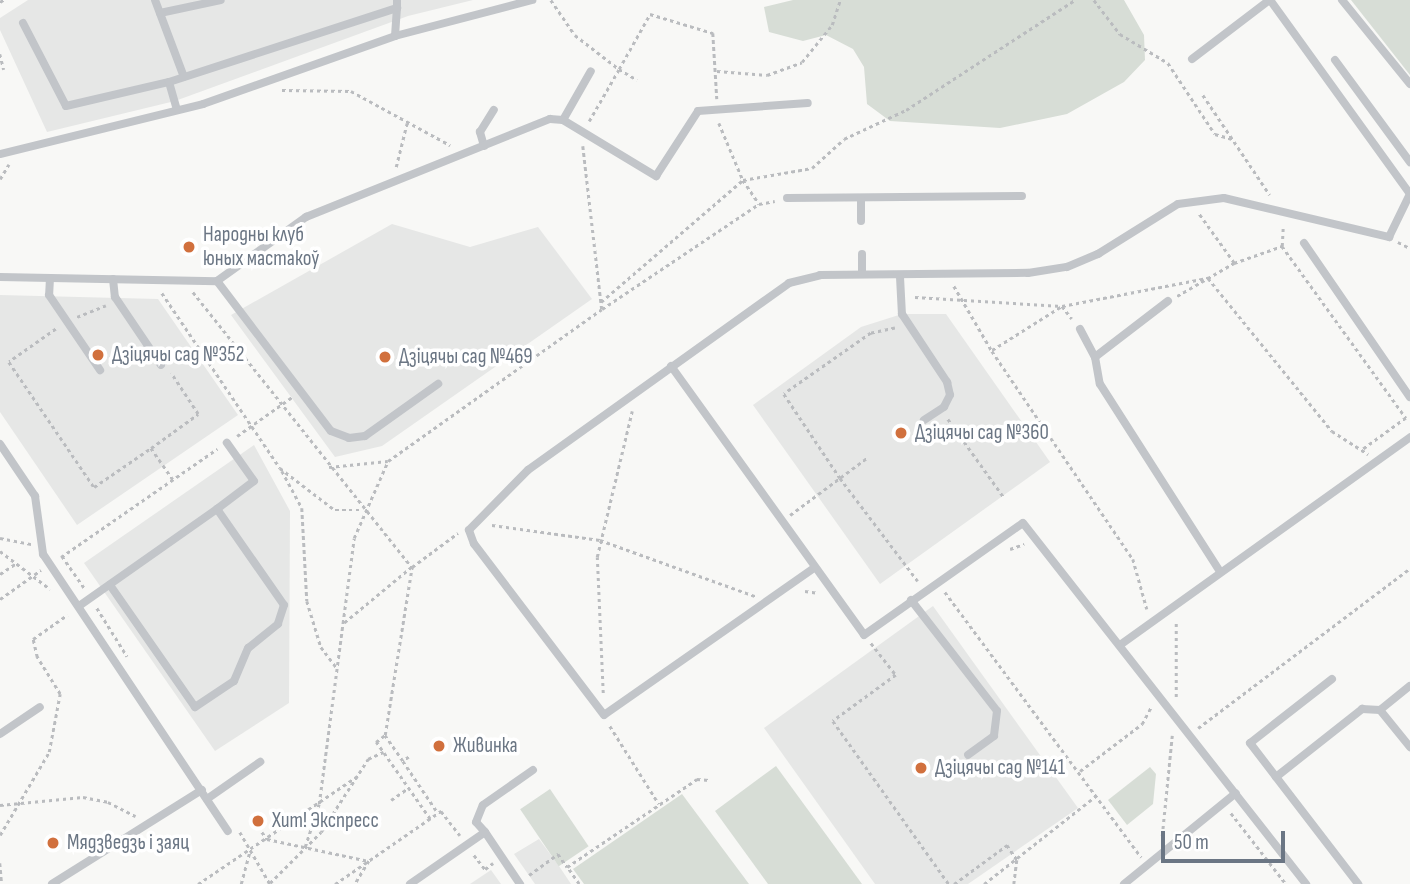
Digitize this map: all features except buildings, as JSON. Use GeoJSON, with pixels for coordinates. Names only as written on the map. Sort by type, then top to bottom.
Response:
{"type":"FeatureCollection","features":[{"type":"Feature","properties":{"kind":"lane"},"geometry":{"type":"LineString","coordinates":[[155,0],[184,77]]}},
{"type":"Feature","properties":{"kind":"lane"},"geometry":{"type":"LineString","coordinates":[[160,13],[221,0]]}},
{"type":"Feature","properties":{"kind":"lane"},"geometry":{"type":"LineString","coordinates":[[0,154],[177,110],[396,36],[532,0]]}},
{"type":"Feature","properties":{"kind":"lane"},"geometry":{"type":"LineString","coordinates":[[814,568],[604,715],[474,544],[471,522],[528,470],[629,394],[789,283],[820,275],[900,277],[1028,274],[1067,267],[1098,254],[1178,204],[1224,198],[1389,237],[1410,194],[1269,0],[1192,59]]}},
{"type":"Feature","properties":{"kind":"lane"},"geometry":{"type":"LineString","coordinates":[[1342,0],[1410,85]]}},
{"type":"Feature","properties":{"kind":"lane"},"geometry":{"type":"LineString","coordinates":[[23,23],[66,106],[169,82],[397,4],[396,36]]}},
{"type":"Feature","properties":{"kind":"lane"},"geometry":{"type":"LineString","coordinates":[[1335,60],[1410,162]]}},
{"type":"Feature","properties":{"kind":"lane"},"geometry":{"type":"LineString","coordinates":[[564,120],[591,71]]}},
{"type":"Feature","properties":{"kind":"lane"},"geometry":{"type":"LineString","coordinates":[[169,82],[177,110]]}},
{"type":"Feature","properties":{"kind":"lane"},"geometry":{"type":"LineString","coordinates":[[0,276],[217,281],[306,217],[550,119],[564,120],[656,176],[692,116],[698,111],[808,103]]}},
{"type":"Feature","properties":{"kind":"lane"},"geometry":{"type":"LineString","coordinates":[[484,146],[480,132],[494,110]]}},
{"type":"Feature","properties":{"kind":"lane"},"geometry":{"type":"LineString","coordinates":[[788,198],[1022,196]]}},
{"type":"Feature","properties":{"kind":"lane"},"geometry":{"type":"LineString","coordinates":[[861,199],[861,221]]}},
{"type":"Feature","properties":{"kind":"lane"},"geometry":{"type":"LineString","coordinates":[[1304,243],[1410,397]]}},
{"type":"Feature","properties":{"kind":"lane"},"geometry":{"type":"LineString","coordinates":[[862,254],[862,274]]}},
{"type":"Feature","properties":{"kind":"lane"},"geometry":{"type":"LineString","coordinates":[[900,277],[902,314],[947,382],[950,395],[941,408],[924,419]]}},
{"type":"Feature","properties":{"kind":"lane"},"geometry":{"type":"LineString","coordinates":[[50,278],[49,295],[100,370]]}},
{"type":"Feature","properties":{"kind":"lane"},"geometry":{"type":"LineString","coordinates":[[113,279],[115,297],[164,366]]}},
{"type":"Feature","properties":{"kind":"lane"},"geometry":{"type":"LineString","coordinates":[[217,281],[331,431],[349,438],[365,436],[438,384]]}},
{"type":"Feature","properties":{"kind":"lane"},"geometry":{"type":"LineString","coordinates":[[1095,357],[1168,301]]}},
{"type":"Feature","properties":{"kind":"lane"},"geometry":{"type":"LineString","coordinates":[[1080,330],[1095,357],[1100,384],[1219,570]]}},
{"type":"Feature","properties":{"kind":"lane"},"geometry":{"type":"LineString","coordinates":[[671,366],[864,635],[925,589],[1023,523],[1306,884]]}},
{"type":"Feature","properties":{"kind":"lane"},"geometry":{"type":"LineString","coordinates":[[1120,645],[1219,570],[1410,437]]}},
{"type":"Feature","properties":{"kind":"lane"},"geometry":{"type":"LineString","coordinates":[[79,607],[254,481],[227,443]]}},
{"type":"Feature","properties":{"kind":"lane"},"geometry":{"type":"LineString","coordinates":[[0,444],[35,496],[42,546],[50,564],[228,831]]}},
{"type":"Feature","properties":{"kind":"lane"},"geometry":{"type":"LineString","coordinates":[[110,584],[195,707],[234,681],[248,648],[278,624],[284,605],[217,509]]}},
{"type":"Feature","properties":{"kind":"lane"},"geometry":{"type":"LineString","coordinates":[[911,600],[997,712],[994,736],[968,755]]}},
{"type":"Feature","properties":{"kind":"lane"},"geometry":{"type":"LineString","coordinates":[[1332,680],[1250,743],[1358,884]]}},
{"type":"Feature","properties":{"kind":"lane"},"geometry":{"type":"LineString","coordinates":[[1276,776],[1362,709],[1380,709],[1410,686]]}},
{"type":"Feature","properties":{"kind":"lane"},"geometry":{"type":"LineString","coordinates":[[0,734],[40,707]]}},
{"type":"Feature","properties":{"kind":"lane"},"geometry":{"type":"LineString","coordinates":[[1380,709],[1410,747]]}},
{"type":"Feature","properties":{"kind":"lane"},"geometry":{"type":"LineString","coordinates":[[207,799],[260,762]]}},
{"type":"Feature","properties":{"kind":"lane"},"geometry":{"type":"LineString","coordinates":[[522,881],[476,821],[482,805],[533,770]]}},
{"type":"Feature","properties":{"kind":"lane"},"geometry":{"type":"LineString","coordinates":[[52,884],[202,790]]}},
{"type":"Feature","properties":{"kind":"lane"},"geometry":{"type":"LineString","coordinates":[[1130,882],[1160,854],[1236,793]]}},
{"type":"Feature","properties":{"kind":"lane"},"geometry":{"type":"LineString","coordinates":[[410,884],[485,832]]}},
{"type":"Feature","properties":{"kind":"path"},"geometry":{"type":"LineString","coordinates":[[551,0],[575,35],[637,80]]}},
{"type":"Feature","properties":{"kind":"path"},"geometry":{"type":"LineString","coordinates":[[716,71],[767,75],[802,62],[832,25],[840,0]]}},
{"type":"Feature","properties":{"kind":"path"},"geometry":{"type":"LineString","coordinates":[[601,302],[743,180],[812,168],[844,139],[906,110],[1075,0]]}},
{"type":"Feature","properties":{"kind":"path"},"geometry":{"type":"LineString","coordinates":[[1094,0],[1120,34],[1168,63],[1215,134],[1232,139]]}},
{"type":"Feature","properties":{"kind":"path"},"geometry":{"type":"LineString","coordinates":[[602,309],[582,133],[650,14],[713,33],[720,132],[743,180],[759,204]]}},
{"type":"Feature","properties":{"kind":"path"},"geometry":{"type":"LineString","coordinates":[[0,54],[4,70]]}},
{"type":"Feature","properties":{"kind":"path"},"geometry":{"type":"LineString","coordinates":[[269,90],[351,91],[466,153]]}},
{"type":"Feature","properties":{"kind":"path"},"geometry":{"type":"LineString","coordinates":[[1203,95],[1254,178],[1283,211]]}},
{"type":"Feature","properties":{"kind":"path"},"geometry":{"type":"LineString","coordinates":[[391,183],[407,123]]}},
{"type":"Feature","properties":{"kind":"path"},"geometry":{"type":"LineString","coordinates":[[305,847],[319,804],[354,538],[363,510],[388,461],[602,309],[759,204],[788,198]]}},
{"type":"Feature","properties":{"kind":"path"},"geometry":{"type":"LineString","coordinates":[[1190,203],[1234,263]]}},
{"type":"Feature","properties":{"kind":"path"},"geometry":{"type":"LineString","coordinates":[[1283,227],[1282,246],[1406,418],[1362,450]]}},
{"type":"Feature","properties":{"kind":"path"},"geometry":{"type":"LineString","coordinates":[[1168,301],[1234,263],[1282,246]]}},
{"type":"Feature","properties":{"kind":"path"},"geometry":{"type":"LineString","coordinates":[[947,274],[992,351],[1133,559],[1151,622]]}},
{"type":"Feature","properties":{"kind":"path"},"geometry":{"type":"LineString","coordinates":[[1208,278],[1332,430],[1376,460]]}},
{"type":"Feature","properties":{"kind":"path"},"geometry":{"type":"LineString","coordinates":[[901,297],[961,298],[1062,306],[1208,278]]}},
{"type":"Feature","properties":{"kind":"path"},"geometry":{"type":"LineString","coordinates":[[184,280],[363,510],[412,567],[385,735],[376,743],[430,819]]}},
{"type":"Feature","properties":{"kind":"path"},"geometry":{"type":"LineString","coordinates":[[121,306],[112,303],[67,321],[9,362],[94,488],[198,414],[164,366]]}},
{"type":"Feature","properties":{"kind":"path"},"geometry":{"type":"LineString","coordinates":[[1062,306],[1080,330]]}},
{"type":"Feature","properties":{"kind":"path"},"geometry":{"type":"LineString","coordinates":[[992,351],[1062,306]]}},
{"type":"Feature","properties":{"kind":"path"},"geometry":{"type":"LineString","coordinates":[[909,325],[871,333],[784,394],[840,478],[925,589]]}},
{"type":"Feature","properties":{"kind":"path"},"geometry":{"type":"LineString","coordinates":[[50,564],[300,391]]}},
{"type":"Feature","properties":{"kind":"path"},"geometry":{"type":"LineString","coordinates":[[629,394],[633,417],[597,557],[604,715],[659,804]]}},
{"type":"Feature","properties":{"kind":"path"},"geometry":{"type":"LineString","coordinates":[[941,408],[1003,496]]}},
{"type":"Feature","properties":{"kind":"path"},"geometry":{"type":"LineString","coordinates":[[253,424],[302,508],[307,601],[321,647],[337,668]]}},
{"type":"Feature","properties":{"kind":"path"},"geometry":{"type":"LineString","coordinates":[[151,448],[173,480]]}},
{"type":"Feature","properties":{"kind":"path"},"geometry":{"type":"LineString","coordinates":[[781,521],[868,457]]}},
{"type":"Feature","properties":{"kind":"path"},"geometry":{"type":"LineString","coordinates":[[329,467],[388,461]]}},
{"type":"Feature","properties":{"kind":"path"},"geometry":{"type":"LineString","coordinates":[[280,468],[335,510],[363,510]]}},
{"type":"Feature","properties":{"kind":"path"},"geometry":{"type":"LineString","coordinates":[[343,624],[471,522],[600,540],[765,600]]}},
{"type":"Feature","properties":{"kind":"path"},"geometry":{"type":"LineString","coordinates":[[0,538],[42,546]]}},
{"type":"Feature","properties":{"kind":"path"},"geometry":{"type":"LineString","coordinates":[[1000,555],[1024,544],[1033,555]]}},
{"type":"Feature","properties":{"kind":"path"},"geometry":{"type":"LineString","coordinates":[[0,551],[31,578],[60,595]]}},
{"type":"Feature","properties":{"kind":"path"},"geometry":{"type":"LineString","coordinates":[[0,574],[15,564]]}},
{"type":"Feature","properties":{"kind":"path"},"geometry":{"type":"LineString","coordinates":[[1189,733],[1410,568]]}},
{"type":"Feature","properties":{"kind":"path"},"geometry":{"type":"LineString","coordinates":[[0,599],[31,578]]}},
{"type":"Feature","properties":{"kind":"path"},"geometry":{"type":"LineString","coordinates":[[939,596],[956,585]]}},
{"type":"Feature","properties":{"kind":"path"},"geometry":{"type":"LineString","coordinates":[[795,589],[827,594]]}},
{"type":"Feature","properties":{"kind":"path"},"geometry":{"type":"LineString","coordinates":[[945,592],[1098,794],[1147,865]]}},
{"type":"Feature","properties":{"kind":"path"},"geometry":{"type":"LineString","coordinates":[[1175,715],[1176,602]]}},
{"type":"Feature","properties":{"kind":"path"},"geometry":{"type":"LineString","coordinates":[[864,635],[896,675],[833,721],[949,884]]}},
{"type":"Feature","properties":{"kind":"path"},"geometry":{"type":"LineString","coordinates":[[864,646],[870,643]]}},
{"type":"Feature","properties":{"kind":"path"},"geometry":{"type":"LineString","coordinates":[[1080,771],[1142,724],[1153,704],[1159,712]]}},
{"type":"Feature","properties":{"kind":"path"},"geometry":{"type":"LineString","coordinates":[[1160,854],[1172,728],[1180,737]]}},
{"type":"Feature","properties":{"kind":"path"},"geometry":{"type":"LineString","coordinates":[[335,884],[439,812],[385,735]]}},
{"type":"Feature","properties":{"kind":"path"},"geometry":{"type":"LineString","coordinates":[[251,849],[270,884],[321,832],[368,760],[383,752]]}},
{"type":"Feature","properties":{"kind":"path"},"geometry":{"type":"LineString","coordinates":[[403,761],[409,758]]}},
{"type":"Feature","properties":{"kind":"path"},"geometry":{"type":"LineString","coordinates":[[198,884],[359,775]]}},
{"type":"Feature","properties":{"kind":"path"},"geometry":{"type":"LineString","coordinates":[[568,867],[696,779],[709,780]]}},
{"type":"Feature","properties":{"kind":"path"},"geometry":{"type":"LineString","coordinates":[[391,800],[408,788]]}},
{"type":"Feature","properties":{"kind":"path"},"geometry":{"type":"LineString","coordinates":[[984,884],[1098,794]]}},
{"type":"Feature","properties":{"kind":"path"},"geometry":{"type":"LineString","coordinates":[[0,806],[83,797],[108,802],[151,823]]}},
{"type":"Feature","properties":{"kind":"path"},"geometry":{"type":"LineString","coordinates":[[1224,804],[1286,884]]}},
{"type":"Feature","properties":{"kind":"path"},"geometry":{"type":"LineString","coordinates":[[285,818],[289,824]]}},
{"type":"Feature","properties":{"kind":"path"},"geometry":{"type":"LineString","coordinates":[[262,832],[267,839],[369,861]]}},
{"type":"Feature","properties":{"kind":"path"},"geometry":{"type":"LineString","coordinates":[[954,884],[1007,845],[1017,860],[1014,884]]}},
{"type":"Feature","properties":{"kind":"path"},"geometry":{"type":"LineString","coordinates":[[241,884],[251,849]]}},
{"type":"Feature","properties":{"kind":"path"},"geometry":{"type":"LineString","coordinates":[[522,881],[558,854],[579,884]]}},
{"type":"Feature","properties":{"kind":"path"},"geometry":{"type":"LineString","coordinates":[[355,884],[369,861]]}},
{"type":"Feature","properties":{"kind":"path"},"geometry":{"type":"LineString","coordinates":[[0,863],[2,884]]}},
{"type":"Feature","properties":{"kind":"shaded area"},"geometry":{"type":"Polygon","coordinates":[[[28,0],[473,0],[408,16],[175,101],[47,132],[0,30],[0,18],[28,0]]]}},
{"type":"Feature","properties":{"kind":"shaded area"},"geometry":{"type":"Polygon","coordinates":[[[793,0],[1124,0],[1144,35],[1145,60],[1124,82],[1067,114],[1000,128],[890,121],[867,104],[864,67],[853,49],[826,35],[803,41],[769,32],[764,7],[793,0]]]}},
{"type":"Feature","properties":{"kind":"shaded area"},"geometry":{"type":"Polygon","coordinates":[[[1351,0],[1410,0],[1410,75],[1351,0]]]}},
{"type":"Feature","properties":{"kind":"shaded area","name":"Дзіцячы сад №469"},"geometry":{"type":"Polygon","coordinates":[[[392,224],[470,247],[538,227],[592,299],[382,446],[335,457],[231,315],[392,224]]]}},
{"type":"Feature","properties":{"kind":"shaded area","name":"Дзіцячы сад №352"},"geometry":{"type":"Polygon","coordinates":[[[0,295],[158,299],[238,415],[77,525],[0,412],[0,295]]]}},
{"type":"Feature","properties":{"kind":"shaded area","name":"Дзіцячы сад №360"},"geometry":{"type":"Polygon","coordinates":[[[902,314],[946,314],[1050,462],[880,584],[753,405],[861,327],[902,314]]]}},
{"type":"Feature","properties":{"kind":"shaded area"},"geometry":{"type":"Polygon","coordinates":[[[254,445],[290,511],[289,703],[215,751],[84,563],[254,445]]]}},
{"type":"Feature","properties":{"kind":"shaded area","name":"Дзіцячы сад №141"},"geometry":{"type":"Polygon","coordinates":[[[933,606],[1078,808],[968,884],[875,884],[764,728],[933,606]]]}},
{"type":"Feature","properties":{"kind":"shaded area"},"geometry":{"type":"Polygon","coordinates":[[[776,766],[862,884],[768,884],[715,811],[776,766]]]}},
{"type":"Feature","properties":{"kind":"shaded area"},"geometry":{"type":"Polygon","coordinates":[[[1150,767],[1156,774],[1153,804],[1127,825],[1108,800],[1150,767]]]}},
{"type":"Feature","properties":{"kind":"shaded area"},"geometry":{"type":"Polygon","coordinates":[[[550,789],[589,846],[559,866],[520,809],[550,789]]]}},
{"type":"Feature","properties":{"kind":"shaded area"},"geometry":{"type":"Polygon","coordinates":[[[682,794],[749,884],[584,884],[573,869],[682,794]]]}},
{"type":"Feature","properties":{"kind":"shaded area"},"geometry":{"type":"Polygon","coordinates":[[[539,839],[571,884],[535,884],[514,854],[539,839]]]}},
{"type":"Feature","properties":{"kind":"shaded area"},"geometry":{"type":"Polygon","coordinates":[[[491,870],[501,884],[470,884],[491,870]]]}},
{"type":"Feature","properties":{"kind":"place","name":"Народны клуб юных мастакоў"},"geometry":{"type":"Point","coordinates":[189,247]}},
{"type":"Feature","properties":{"kind":"place","name":"Дзіцячы сад №352"},"geometry":{"type":"Point","coordinates":[98,355]}},
{"type":"Feature","properties":{"kind":"place","name":"Дзіцячы сад №469"},"geometry":{"type":"Point","coordinates":[385,357]}},
{"type":"Feature","properties":{"kind":"place","name":"Дзіцячы сад №360"},"geometry":{"type":"Point","coordinates":[901,433]}},
{"type":"Feature","properties":{"kind":"place","name":"Живинка"},"geometry":{"type":"Point","coordinates":[439,746]}},
{"type":"Feature","properties":{"kind":"place","name":"Дзіцячы сад №141"},"geometry":{"type":"Point","coordinates":[921,768]}},
{"type":"Feature","properties":{"kind":"place","name":"Хит! Экспресс"},"geometry":{"type":"Point","coordinates":[258,821]}},
{"type":"Feature","properties":{"kind":"place","name":"Мядзведзь і заяц"},"geometry":{"type":"Point","coordinates":[53,843]}}]}
